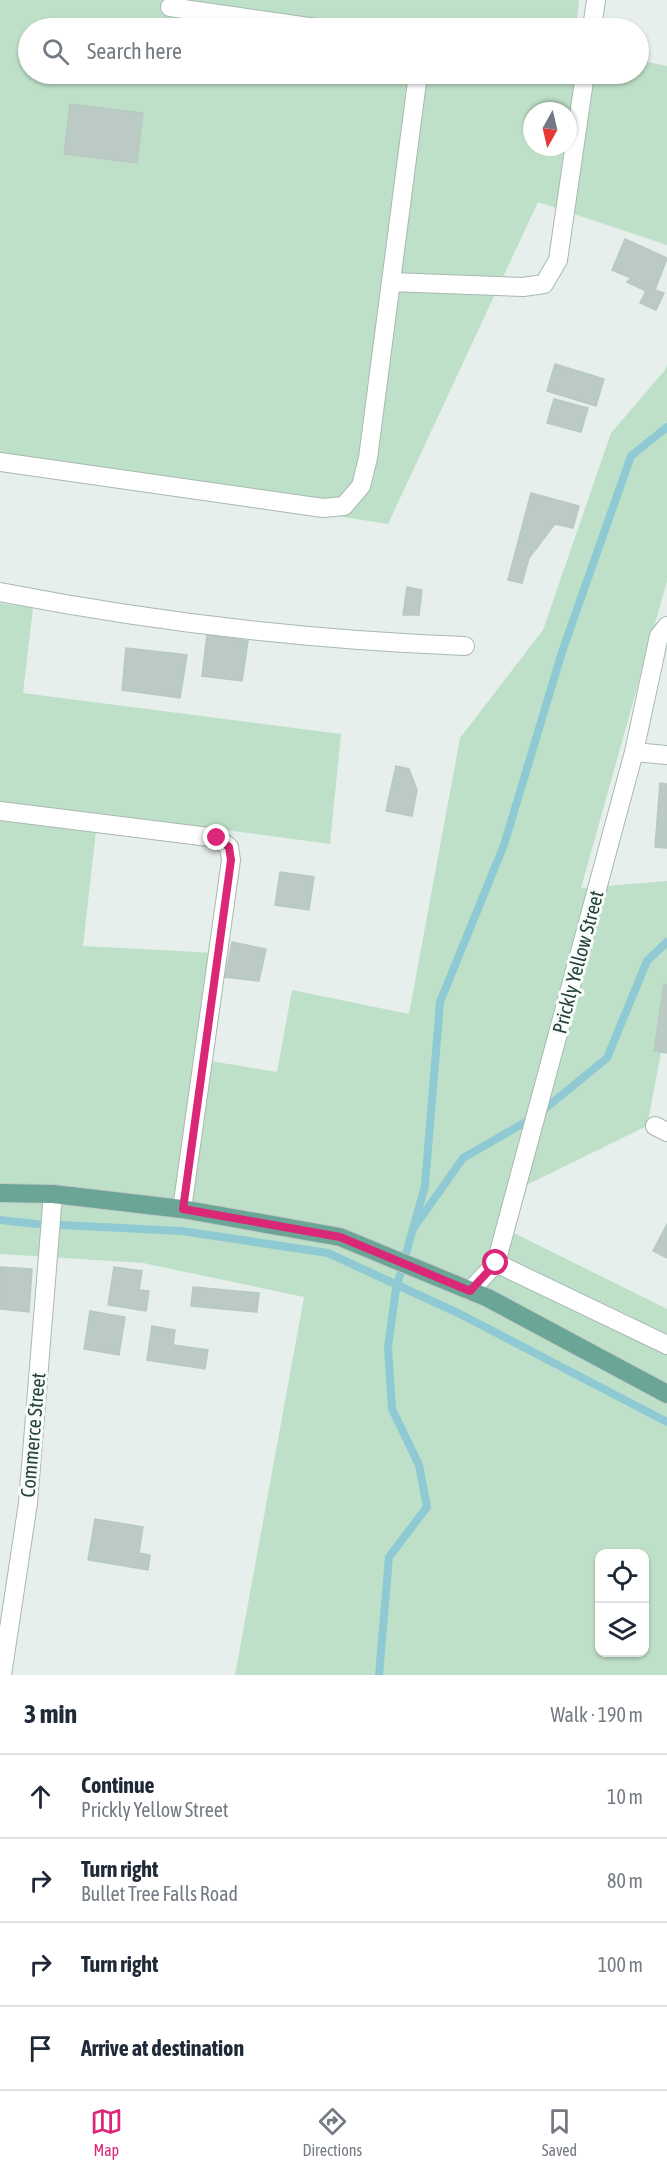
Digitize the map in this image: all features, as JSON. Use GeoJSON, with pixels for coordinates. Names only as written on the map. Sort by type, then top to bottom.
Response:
{"type":"FeatureCollection","features":[{"type":"Feature","properties":{"kind":"main road"},"geometry":{"type":"LineString","coordinates":[[0,1192],[52,1194],[183,1209],[340,1237],[470,1291],[667,1394]]}},
{"type":"Feature","properties":{"kind":"street"},"geometry":{"type":"LineString","coordinates":[[593,18],[596,0]]}},
{"type":"Feature","properties":{"kind":"street"},"geometry":{"type":"LineString","coordinates":[[170,7],[246,18]]}},
{"type":"Feature","properties":{"kind":"street"},"geometry":{"type":"LineString","coordinates":[[0,462],[322,508],[344,506],[361,486],[368,458],[417,84]]}},
{"type":"Feature","properties":{"kind":"street"},"geometry":{"type":"LineString","coordinates":[[391,282],[523,287],[544,284],[558,260],[584,84]]}},
{"type":"Feature","properties":{"kind":"street"},"geometry":{"type":"LineString","coordinates":[[0,592],[154,618],[322,639],[465,646]]}},
{"type":"Feature","properties":{"kind":"street","name":"Prickly Yellow Street"},"geometry":{"type":"LineString","coordinates":[[470,1291],[496,1263],[634,752],[659,636],[667,626]]}},
{"type":"Feature","properties":{"kind":"street"},"geometry":{"type":"LineString","coordinates":[[634,752],[667,755]]}},
{"type":"Feature","properties":{"kind":"street"},"geometry":{"type":"LineString","coordinates":[[0,811],[217,838],[229,847],[231,860],[183,1209]]}},
{"type":"Feature","properties":{"kind":"street","name":"Commerce Street"},"geometry":{"type":"LineString","coordinates":[[3,1675],[28,1503],[52,1194]]}},
{"type":"Feature","properties":{"kind":"street"},"geometry":{"type":"LineString","coordinates":[[496,1263],[667,1346]]}},
{"type":"Feature","properties":{"kind":"green space"},"geometry":{"type":"Polygon","coordinates":[[[0,0],[579,0],[577,18],[18,18],[18,84],[649,84],[649,62],[667,66],[667,245],[538,202],[388,524],[0,464],[0,0]]]}},
{"type":"Feature","properties":{"kind":"green space"},"geometry":{"type":"Polygon","coordinates":[[[667,364],[667,581],[581,888],[667,881],[667,1021],[647,1126],[508,1194],[500,1226],[667,1309],[667,1675],[235,1675],[304,1297],[143,1263],[0,1254],[0,603],[33,608],[23,693],[341,734],[330,844],[98,813],[83,946],[216,953],[198,1059],[277,1072],[292,990],[409,1014],[460,738],[543,630],[611,433],[665,370],[667,364]]]}},
{"type":"Feature","properties":{"kind":"building"},"geometry":{"type":"Polygon","coordinates":[[[70,104],[143,113],[137,163],[64,154],[70,104]]]}},
{"type":"Feature","properties":{"kind":"building"},"geometry":{"type":"Polygon","coordinates":[[[625,239],[667,258],[655,290],[664,293],[656,310],[640,303],[646,291],[627,282],[631,278],[612,270],[625,239]]]}},
{"type":"Feature","properties":{"kind":"building"},"geometry":{"type":"Polygon","coordinates":[[[555,364],[604,379],[596,406],[547,391],[555,364]]]}},
{"type":"Feature","properties":{"kind":"building"},"geometry":{"type":"Polygon","coordinates":[[[554,399],[588,408],[581,432],[547,423],[554,399]]]}},
{"type":"Feature","properties":{"kind":"building"},"geometry":{"type":"Polygon","coordinates":[[[531,493],[579,506],[573,528],[555,524],[529,558],[522,583],[508,580],[531,493]]]}},
{"type":"Feature","properties":{"kind":"building"},"geometry":{"type":"Polygon","coordinates":[[[407,587],[422,590],[419,615],[403,615],[407,587]]]}},
{"type":"Feature","properties":{"kind":"building"},"geometry":{"type":"Polygon","coordinates":[[[207,635],[248,641],[242,681],[202,676],[207,635]]]}},
{"type":"Feature","properties":{"kind":"building"},"geometry":{"type":"Polygon","coordinates":[[[126,648],[187,655],[180,698],[122,690],[126,648]]]}},
{"type":"Feature","properties":{"kind":"building"},"geometry":{"type":"Polygon","coordinates":[[[396,766],[409,769],[417,790],[412,816],[386,811],[396,766]]]}},
{"type":"Feature","properties":{"kind":"building"},"geometry":{"type":"Polygon","coordinates":[[[660,783],[667,784],[667,848],[655,847],[660,783]]]}},
{"type":"Feature","properties":{"kind":"building"},"geometry":{"type":"Polygon","coordinates":[[[280,872],[314,877],[309,910],[275,905],[280,872]]]}},
{"type":"Feature","properties":{"kind":"building"},"geometry":{"type":"Polygon","coordinates":[[[232,942],[266,949],[259,981],[225,977],[232,942]]]}},
{"type":"Feature","properties":{"kind":"building"},"geometry":{"type":"Polygon","coordinates":[[[664,984],[667,985],[667,1053],[654,1051],[664,984]]]}},
{"type":"Feature","properties":{"kind":"building"},"geometry":{"type":"Polygon","coordinates":[[[667,1224],[667,1258],[653,1251],[667,1224]]]}},
{"type":"Feature","properties":{"kind":"building"},"geometry":{"type":"Polygon","coordinates":[[[0,1267],[32,1269],[29,1312],[0,1309],[0,1267]]]}},
{"type":"Feature","properties":{"kind":"building"},"geometry":{"type":"Polygon","coordinates":[[[114,1267],[142,1271],[139,1290],[149,1291],[146,1311],[108,1305],[114,1267]]]}},
{"type":"Feature","properties":{"kind":"building"},"geometry":{"type":"Polygon","coordinates":[[[193,1287],[259,1293],[257,1312],[191,1306],[193,1287]]]}},
{"type":"Feature","properties":{"kind":"building"},"geometry":{"type":"Polygon","coordinates":[[[90,1311],[125,1317],[119,1355],[84,1349],[90,1311]]]}},
{"type":"Feature","properties":{"kind":"building"},"geometry":{"type":"Polygon","coordinates":[[[152,1326],[175,1330],[173,1345],[208,1350],[205,1369],[147,1360],[152,1326]]]}},
{"type":"Feature","properties":{"kind":"building"},"geometry":{"type":"Polygon","coordinates":[[[95,1519],[143,1527],[139,1553],[150,1555],[148,1570],[88,1560],[95,1519]]]}},
{"type":"Feature","properties":{"kind":"waterway"},"geometry":{"type":"LineString","coordinates":[[379,1675],[389,1557],[427,1507],[419,1465],[392,1409],[388,1347],[396,1289],[425,1186],[440,1002],[504,845],[562,652],[631,456],[667,427]]}},
{"type":"Feature","properties":{"kind":"waterway"},"geometry":{"type":"LineString","coordinates":[[541,1112],[607,1058],[647,961],[667,942]]}},
{"type":"Feature","properties":{"kind":"waterway"},"geometry":{"type":"LineString","coordinates":[[415,1226],[463,1158],[531,1119]]}},
{"type":"Feature","properties":{"kind":"waterway"},"geometry":{"type":"LineString","coordinates":[[0,1220],[37,1224]]}},
{"type":"Feature","properties":{"kind":"waterway"},"geometry":{"type":"LineString","coordinates":[[61,1225],[182,1231],[328,1253],[460,1314],[667,1422]]}},
{"type":"Feature","properties":{"kind":"route"},"geometry":{"type":"LineString","coordinates":[[217,838],[229,847],[231,860],[183,1209],[340,1237],[470,1291],[496,1263]]}}]}
